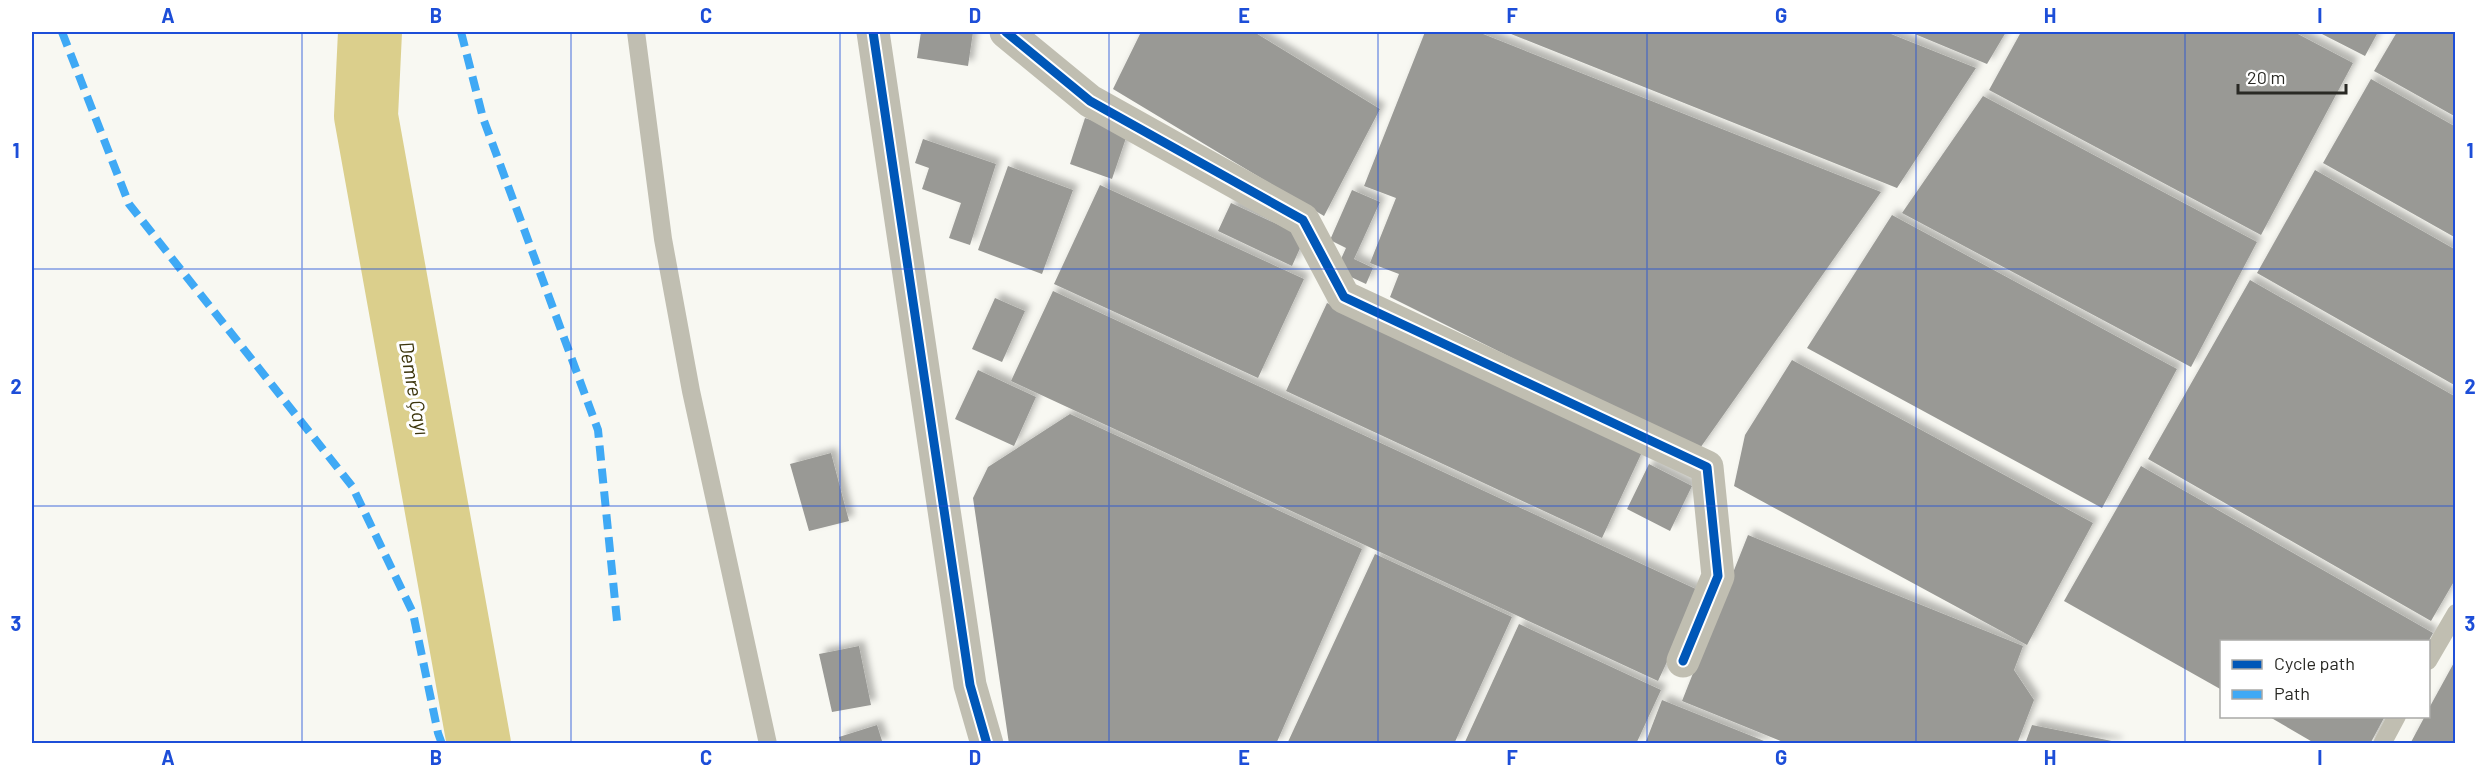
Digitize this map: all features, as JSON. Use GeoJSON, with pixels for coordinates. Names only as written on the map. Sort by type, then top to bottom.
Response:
{"type":"FeatureCollection","features":[{"type":"Feature","properties":{"kind":"street"},"geometry":{"type":"LineString","coordinates":[[873,32],[970,685],[987,744]]}},
{"type":"Feature","properties":{"kind":"street"},"geometry":{"type":"LineString","coordinates":[[1006,32],[1090,101],[1303,220],[1344,297],[1707,467],[1718,576],[1683,661]]}},
{"type":"Feature","properties":{"kind":"lane"},"geometry":{"type":"LineString","coordinates":[[636,32],[663,239],[687,367],[768,744]]}},
{"type":"Feature","properties":{"kind":"lane"},"geometry":{"type":"LineString","coordinates":[[2430,658],[2456,613]]}},
{"type":"Feature","properties":{"kind":"lane"},"geometry":{"type":"LineString","coordinates":[[2382,744],[2396,718]]}},
{"type":"Feature","properties":{"kind":"building"},"geometry":{"type":"Polygon","coordinates":[[[921,32],[973,32],[968,66],[917,58],[921,32]]]}},
{"type":"Feature","properties":{"kind":"building"},"geometry":{"type":"Polygon","coordinates":[[[1141,32],[1254,32],[1380,109],[1324,216],[1113,89],[1141,32]]]}},
{"type":"Feature","properties":{"kind":"building"},"geometry":{"type":"Polygon","coordinates":[[[1425,32],[1478,32],[1881,192],[1698,451],[1390,297],[1399,274],[1370,263],[1396,198],[1364,186],[1425,32]]]}},
{"type":"Feature","properties":{"kind":"building"},"geometry":{"type":"Polygon","coordinates":[[[1506,32],[1886,32],[1976,68],[1897,188],[1506,32]]]}},
{"type":"Feature","properties":{"kind":"building"},"geometry":{"type":"Polygon","coordinates":[[[1910,32],[2006,32],[1987,64],[1910,32]]]}},
{"type":"Feature","properties":{"kind":"building"},"geometry":{"type":"Polygon","coordinates":[[[2021,32],[2294,32],[2353,63],[2261,235],[1989,90],[2021,32]]]}},
{"type":"Feature","properties":{"kind":"building"},"geometry":{"type":"Polygon","coordinates":[[[2318,32],[2378,32],[2365,56],[2318,32]]]}},
{"type":"Feature","properties":{"kind":"building"},"geometry":{"type":"Polygon","coordinates":[[[2397,32],[2456,32],[2456,117],[2374,71],[2397,32]]]}},
{"type":"Feature","properties":{"kind":"building"},"geometry":{"type":"Polygon","coordinates":[[[2371,79],[2456,127],[2456,238],[2323,163],[2371,79]]]}},
{"type":"Feature","properties":{"kind":"building"},"geometry":{"type":"Polygon","coordinates":[[[1983,96],[2257,242],[2191,367],[1902,213],[1983,96]]]}},
{"type":"Feature","properties":{"kind":"building"},"geometry":{"type":"Polygon","coordinates":[[[1085,118],[1128,132],[1112,179],[1070,164],[1085,118]]]}},
{"type":"Feature","properties":{"kind":"building"},"geometry":{"type":"Polygon","coordinates":[[[923,139],[996,164],[970,245],[949,238],[961,203],[922,189],[929,168],[915,163],[923,139]]]}},
{"type":"Feature","properties":{"kind":"building"},"geometry":{"type":"Polygon","coordinates":[[[1008,166],[1073,190],[1042,274],[978,250],[1008,166]]]}},
{"type":"Feature","properties":{"kind":"building"},"geometry":{"type":"Polygon","coordinates":[[[2315,170],[2456,250],[2456,386],[2257,273],[2315,170]]]}},
{"type":"Feature","properties":{"kind":"building"},"geometry":{"type":"Polygon","coordinates":[[[1100,185],[1304,279],[1258,378],[1054,284],[1100,185]]]}},
{"type":"Feature","properties":{"kind":"building"},"geometry":{"type":"Polygon","coordinates":[[[1352,190],[1380,202],[1354,259],[1373,268],[1366,284],[1336,270],[1346,248],[1330,240],[1352,190]]]}},
{"type":"Feature","properties":{"kind":"building"},"geometry":{"type":"Polygon","coordinates":[[[1231,203],[1305,237],[1292,266],[1218,231],[1231,203]]]}},
{"type":"Feature","properties":{"kind":"building"},"geometry":{"type":"Polygon","coordinates":[[[1892,215],[2177,369],[2102,508],[1807,348],[1892,215]]]}},
{"type":"Feature","properties":{"kind":"building"},"geometry":{"type":"Polygon","coordinates":[[[2250,280],[2456,397],[2456,578],[2431,621],[2148,459],[2250,280]]]}},
{"type":"Feature","properties":{"kind":"building"},"geometry":{"type":"Polygon","coordinates":[[[1053,291],[1700,591],[1658,681],[1011,381],[1053,291]]]}},
{"type":"Feature","properties":{"kind":"building"},"geometry":{"type":"Polygon","coordinates":[[[995,298],[1025,311],[1002,362],[972,349],[995,298]]]}},
{"type":"Feature","properties":{"kind":"building"},"geometry":{"type":"Polygon","coordinates":[[[1327,303],[1643,450],[1602,538],[1286,391],[1327,303]]]}},
{"type":"Feature","properties":{"kind":"building"},"geometry":{"type":"Polygon","coordinates":[[[1792,360],[2093,523],[2027,645],[1734,486],[1745,435],[1792,360]]]}},
{"type":"Feature","properties":{"kind":"building"},"geometry":{"type":"Polygon","coordinates":[[[978,370],[1036,397],[1014,446],[955,419],[978,370]]]}},
{"type":"Feature","properties":{"kind":"building"},"geometry":{"type":"Polygon","coordinates":[[[1070,414],[1362,549],[1276,744],[1009,744],[973,498],[988,467],[1070,414]]]}},
{"type":"Feature","properties":{"kind":"building"},"geometry":{"type":"Polygon","coordinates":[[[831,453],[849,521],[809,531],[790,464],[831,453]]]}},
{"type":"Feature","properties":{"kind":"building"},"geometry":{"type":"Polygon","coordinates":[[[1649,464],[1692,486],[1670,531],[1627,509],[1649,464]]]}},
{"type":"Feature","properties":{"kind":"building"},"geometry":{"type":"Polygon","coordinates":[[[2141,466],[2433,633],[2429,640],[2220,640],[2220,689],[2064,601],[2141,466]]]}},
{"type":"Feature","properties":{"kind":"building"},"geometry":{"type":"Polygon","coordinates":[[[1748,535],[2023,646],[2014,670],[2034,700],[2017,744],[1788,744],[1682,701],[1748,535]]]}},
{"type":"Feature","properties":{"kind":"building"},"geometry":{"type":"Polygon","coordinates":[[[1375,554],[1512,617],[1454,744],[1287,744],[1375,554]]]}},
{"type":"Feature","properties":{"kind":"building"},"geometry":{"type":"Polygon","coordinates":[[[1519,624],[1661,690],[1636,744],[1464,744],[1519,624]]]}},
{"type":"Feature","properties":{"kind":"building"},"geometry":{"type":"Polygon","coordinates":[[[859,646],[871,705],[832,712],[819,654],[859,646]]]}},
{"type":"Feature","properties":{"kind":"building"},"geometry":{"type":"Polygon","coordinates":[[[2456,659],[2456,744],[2410,744],[2424,718],[2430,718],[2430,706],[2456,659]]]}},
{"type":"Feature","properties":{"kind":"building"},"geometry":{"type":"Polygon","coordinates":[[[1662,700],[1769,743],[1769,744],[1645,744],[1662,700]]]}},
{"type":"Feature","properties":{"kind":"building"},"geometry":{"type":"Polygon","coordinates":[[[2271,718],[2384,718],[2370,744],[2316,744],[2271,718]]]}},
{"type":"Feature","properties":{"kind":"building"},"geometry":{"type":"Polygon","coordinates":[[[877,725],[883,744],[841,744],[839,737],[877,725]]]}},
{"type":"Feature","properties":{"kind":"building"},"geometry":{"type":"Polygon","coordinates":[[[2032,725],[2117,742],[2117,744],[2025,744],[2032,725]]]}},
{"type":"Feature","properties":{"kind":"waterway","name":"Demre Çayı"},"geometry":{"type":"LineString","coordinates":[[370,32],[366,116],[479,744]]}},
{"type":"Feature","properties":{"kind":"marked path"},"geometry":{"type":"LineString","coordinates":[[62,32],[129,204],[352,486],[413,613],[442,744]]}},
{"type":"Feature","properties":{"kind":"marked path"},"geometry":{"type":"LineString","coordinates":[[461,32],[483,118],[598,430],[617,621]]}},
{"type":"Feature","properties":{"kind":"cycle path"},"geometry":{"type":"LineString","coordinates":[[873,32],[970,685],[987,744]]}},
{"type":"Feature","properties":{"kind":"cycle path"},"geometry":{"type":"LineString","coordinates":[[1006,32],[1090,101],[1303,220],[1344,297],[1707,467],[1718,576],[1683,661]]}}]}
